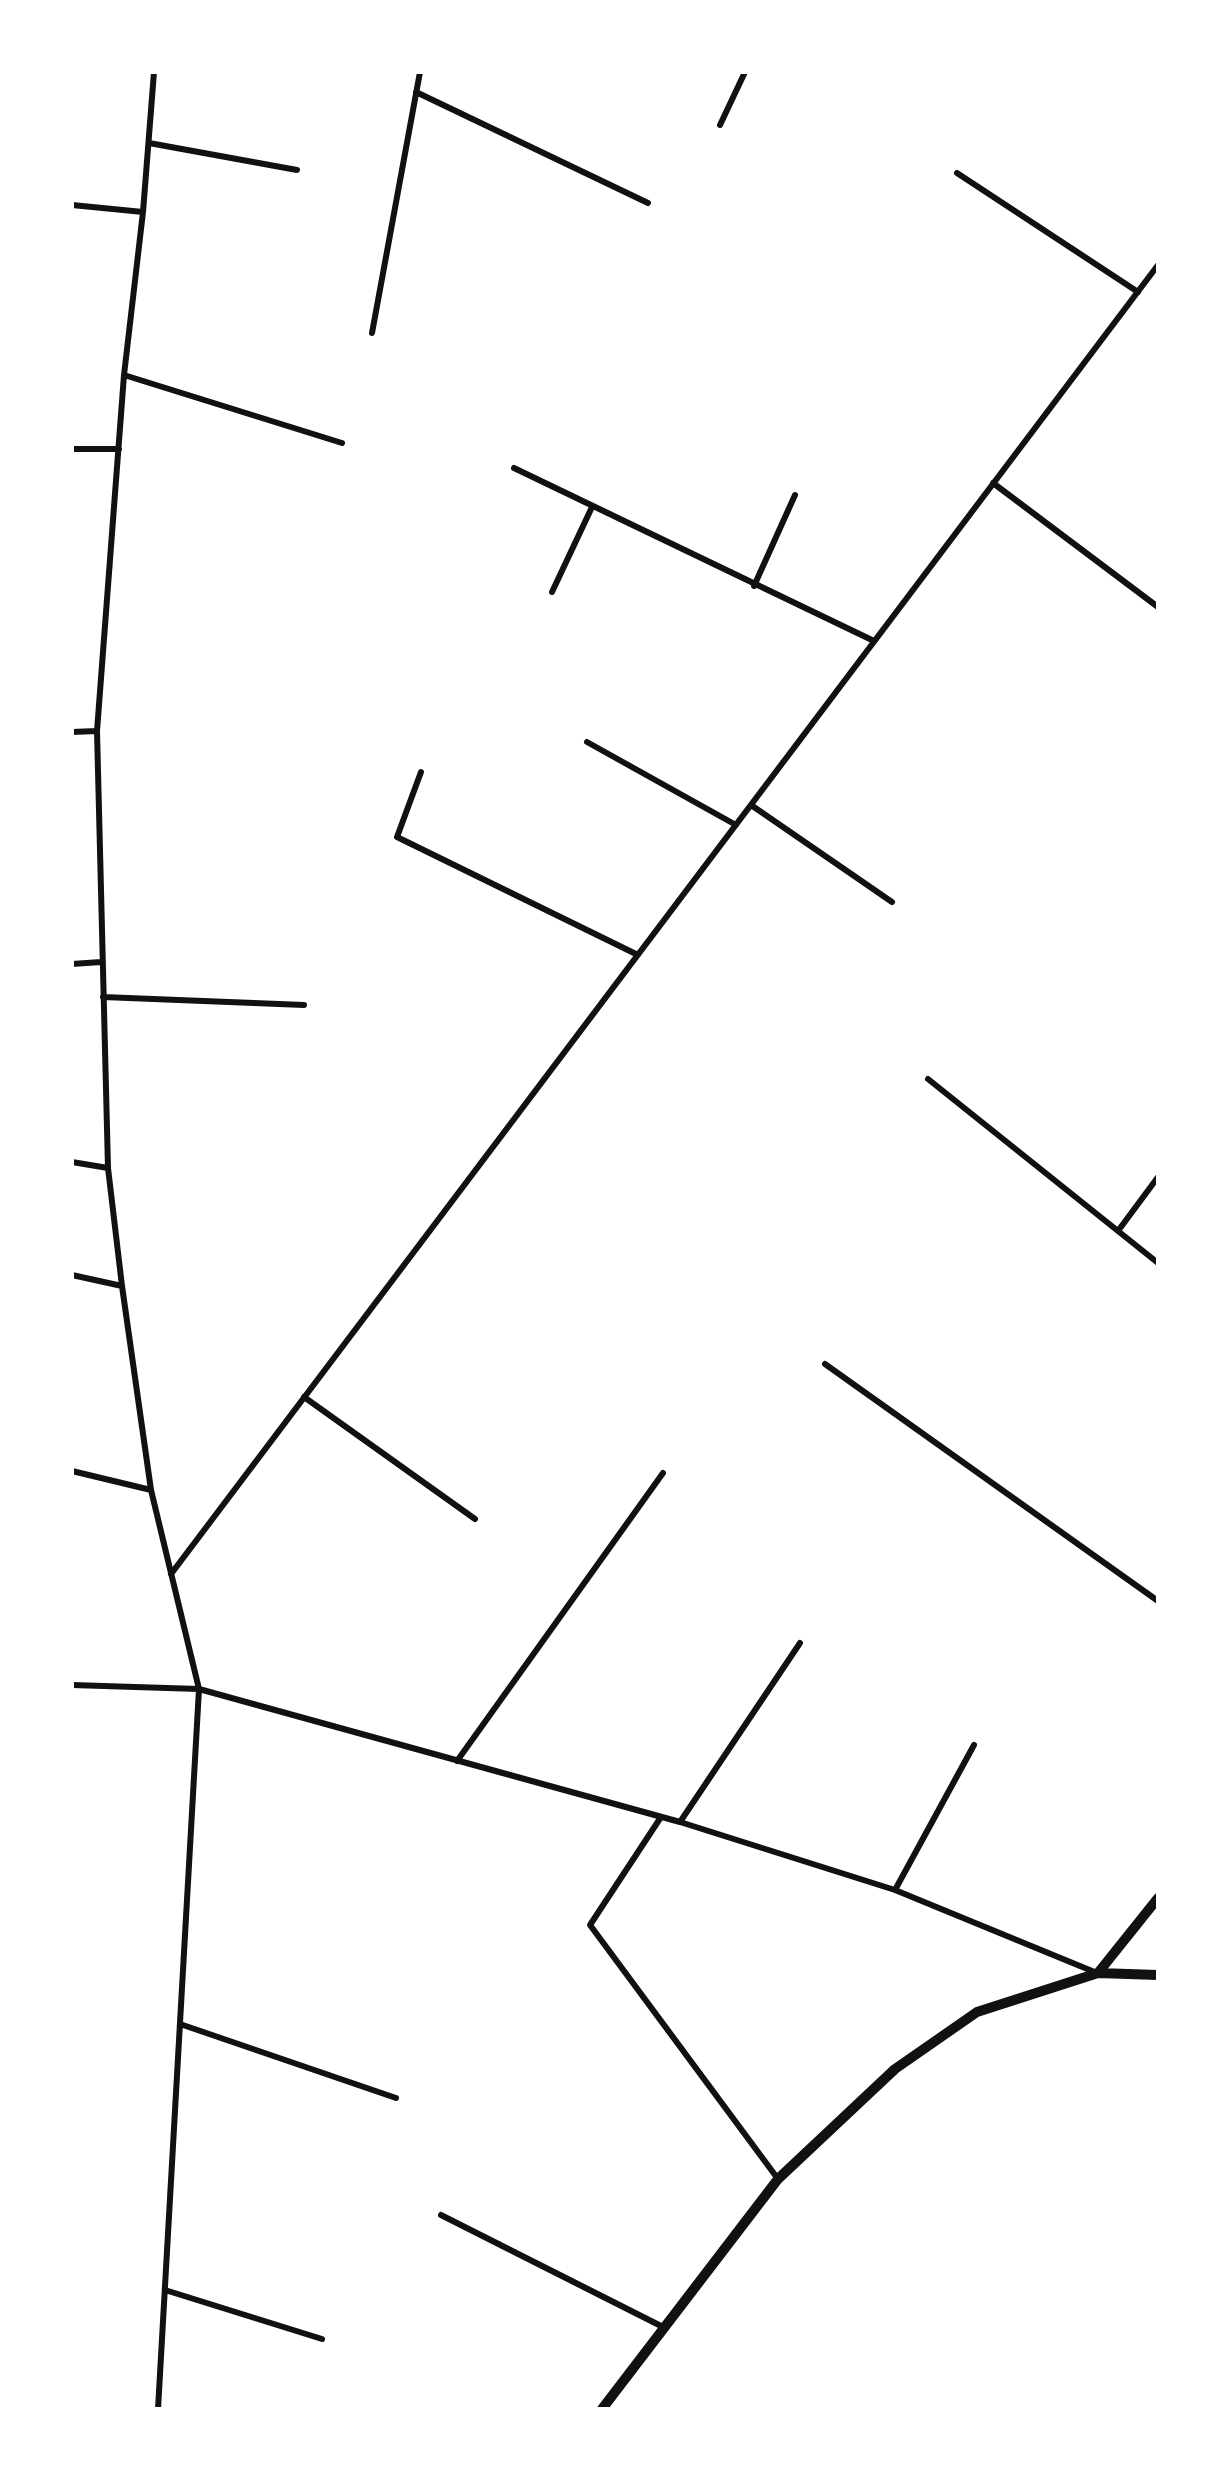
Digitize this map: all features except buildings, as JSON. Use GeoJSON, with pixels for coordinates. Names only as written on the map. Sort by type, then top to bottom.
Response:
{"type":"FeatureCollection","features":[{"type":"Feature","properties":{"kind":"street"},"geometry":{"type":"LineString","coordinates":[[154,72],[143,212],[124,375],[97,731],[101,962],[108,1168],[151,1490],[199,1689],[158,2409]]}},
{"type":"Feature","properties":{"kind":"street"},"geometry":{"type":"LineString","coordinates":[[372,333],[420,72]]}},
{"type":"Feature","properties":{"kind":"street"},"geometry":{"type":"LineString","coordinates":[[720,125],[746,72]]}},
{"type":"Feature","properties":{"kind":"street"},"geometry":{"type":"LineString","coordinates":[[416,92],[648,203]]}},
{"type":"Feature","properties":{"kind":"street"},"geometry":{"type":"LineString","coordinates":[[149,143],[297,170]]}},
{"type":"Feature","properties":{"kind":"street"},"geometry":{"type":"LineString","coordinates":[[957,173],[1138,292]]}},
{"type":"Feature","properties":{"kind":"street"},"geometry":{"type":"LineString","coordinates":[[72,205],[143,212]]}},
{"type":"Feature","properties":{"kind":"street"},"geometry":{"type":"LineString","coordinates":[[171,1574],[1158,265]]}},
{"type":"Feature","properties":{"kind":"street"},"geometry":{"type":"LineString","coordinates":[[124,375],[342,443]]}},
{"type":"Feature","properties":{"kind":"street"},"geometry":{"type":"LineString","coordinates":[[72,448],[118,449]]}},
{"type":"Feature","properties":{"kind":"street"},"geometry":{"type":"LineString","coordinates":[[513,468],[754,586],[874,641]]}},
{"type":"Feature","properties":{"kind":"street"},"geometry":{"type":"LineString","coordinates":[[993,483],[1158,607]]}},
{"type":"Feature","properties":{"kind":"street"},"geometry":{"type":"LineString","coordinates":[[754,586],[795,495]]}},
{"type":"Feature","properties":{"kind":"street"},"geometry":{"type":"LineString","coordinates":[[552,592],[592,507]]}},
{"type":"Feature","properties":{"kind":"street"},"geometry":{"type":"LineString","coordinates":[[72,732],[97,731]]}},
{"type":"Feature","properties":{"kind":"street"},"geometry":{"type":"LineString","coordinates":[[587,742],[736,825]]}},
{"type":"Feature","properties":{"kind":"street"},"geometry":{"type":"LineString","coordinates":[[421,772],[397,837],[638,955]]}},
{"type":"Feature","properties":{"kind":"street"},"geometry":{"type":"LineString","coordinates":[[751,804],[892,902]]}},
{"type":"Feature","properties":{"kind":"street"},"geometry":{"type":"LineString","coordinates":[[72,964],[101,962]]}},
{"type":"Feature","properties":{"kind":"street"},"geometry":{"type":"LineString","coordinates":[[103,997],[304,1005]]}},
{"type":"Feature","properties":{"kind":"street"},"geometry":{"type":"LineString","coordinates":[[928,1079],[1158,1263]]}},
{"type":"Feature","properties":{"kind":"street"},"geometry":{"type":"LineString","coordinates":[[72,1162],[108,1168]]}},
{"type":"Feature","properties":{"kind":"street"},"geometry":{"type":"LineString","coordinates":[[1118,1231],[1158,1177]]}},
{"type":"Feature","properties":{"kind":"street"},"geometry":{"type":"LineString","coordinates":[[72,1275],[122,1286]]}},
{"type":"Feature","properties":{"kind":"street"},"geometry":{"type":"LineString","coordinates":[[825,1364],[1158,1601]]}},
{"type":"Feature","properties":{"kind":"street"},"geometry":{"type":"LineString","coordinates":[[304,1397],[475,1519]]}},
{"type":"Feature","properties":{"kind":"street"},"geometry":{"type":"LineString","coordinates":[[72,1471],[151,1490]]}},
{"type":"Feature","properties":{"kind":"street"},"geometry":{"type":"LineString","coordinates":[[457,1761],[663,1473]]}},
{"type":"Feature","properties":{"kind":"street"},"geometry":{"type":"LineString","coordinates":[[680,1822],[800,1643]]}},
{"type":"Feature","properties":{"kind":"street"},"geometry":{"type":"LineString","coordinates":[[72,1685],[199,1689],[680,1822],[895,1890],[1098,1973]]}},
{"type":"Feature","properties":{"kind":"street"},"geometry":{"type":"LineString","coordinates":[[895,1890],[974,1745]]}},
{"type":"Feature","properties":{"kind":"street"},"geometry":{"type":"LineString","coordinates":[[661,1817],[590,1925],[778,2179]]}},
{"type":"Feature","properties":{"kind":"street"},"geometry":{"type":"LineString","coordinates":[[1098,1973],[1158,1898]]}},
{"type":"Feature","properties":{"kind":"street"},"geometry":{"type":"LineString","coordinates":[[602,2409],[778,2179],[895,2070],[977,2012],[1098,1973],[1158,1975]]}},
{"type":"Feature","properties":{"kind":"street"},"geometry":{"type":"LineString","coordinates":[[180,2024],[396,2098]]}},
{"type":"Feature","properties":{"kind":"street"},"geometry":{"type":"LineString","coordinates":[[441,2215],[663,2327]]}},
{"type":"Feature","properties":{"kind":"street"},"geometry":{"type":"LineString","coordinates":[[165,2290],[322,2339]]}}]}
